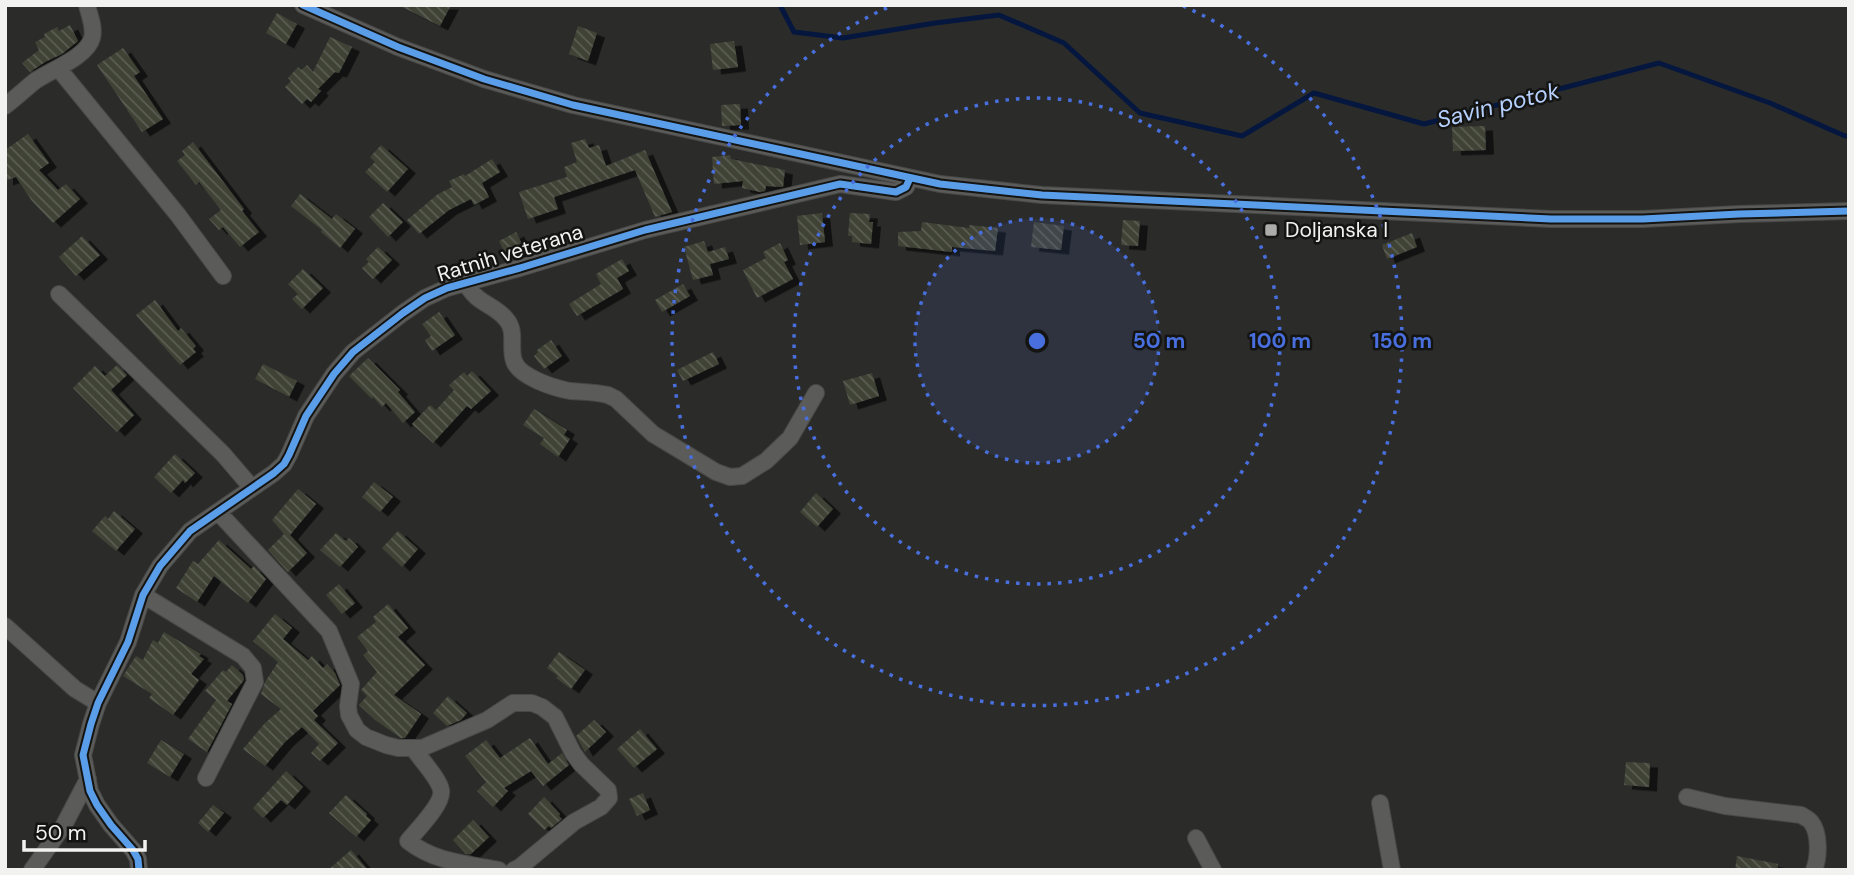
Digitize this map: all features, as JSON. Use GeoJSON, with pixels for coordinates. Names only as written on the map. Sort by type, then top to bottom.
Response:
{"type":"FeatureCollection","features":[{"type":"Feature","properties":{"kind":"street"},"geometry":{"type":"LineString","coordinates":[[5,106],[35,82],[88,47],[93,29],[87,5]]}},
{"type":"Feature","properties":{"kind":"street"},"geometry":{"type":"LineString","coordinates":[[303,5],[398,47],[484,79],[547,98],[940,184],[1042,195],[1550,219],[1643,219],[1849,211]]}},
{"type":"Feature","properties":{"kind":"street"},"geometry":{"type":"LineString","coordinates":[[58,68],[178,215],[223,276]]}},
{"type":"Feature","properties":{"kind":"street","name":"Ratnih veterana"},"geometry":{"type":"LineString","coordinates":[[88,779],[83,755],[98,704],[128,642],[143,595],[160,566],[190,531],[219,513],[284,464],[317,397],[352,352],[402,313],[425,298],[466,283],[645,230],[840,184],[897,192],[906,187],[910,178]]}},
{"type":"Feature","properties":{"kind":"street"},"geometry":{"type":"LineString","coordinates":[[466,283],[477,299],[508,322],[512,330],[513,355],[517,368],[557,388],[608,395],[653,434],[696,461],[730,477],[742,476],[766,461],[790,438],[816,393]]}},
{"type":"Feature","properties":{"kind":"street"},"geometry":{"type":"LineString","coordinates":[[59,294],[223,454],[252,488]]}},
{"type":"Feature","properties":{"kind":"street"},"geometry":{"type":"LineString","coordinates":[[219,513],[329,631],[351,684],[349,715],[366,737],[398,748],[422,748],[487,720],[513,703],[522,702],[542,707],[555,717],[573,752],[581,764],[608,790],[609,798],[601,807],[574,822],[514,870]]}},
{"type":"Feature","properties":{"kind":"street"},"geometry":{"type":"LineString","coordinates":[[143,595],[225,643],[243,656],[253,668],[255,682],[206,778]]}},
{"type":"Feature","properties":{"kind":"street"},"geometry":{"type":"LineString","coordinates":[[5,625],[75,690],[98,704]]}},
{"type":"Feature","properties":{"kind":"street"},"geometry":{"type":"LineString","coordinates":[[415,748],[442,794],[408,841],[431,856],[499,870]]}},
{"type":"Feature","properties":{"kind":"street"},"geometry":{"type":"LineString","coordinates":[[32,870],[64,825],[88,779]]}},
{"type":"Feature","properties":{"kind":"street"},"geometry":{"type":"LineString","coordinates":[[88,779],[97,805],[133,850],[138,859],[139,870]]}},
{"type":"Feature","properties":{"kind":"street"},"geometry":{"type":"LineString","coordinates":[[1687,797],[1726,806],[1801,815],[1808,819],[1814,828],[1817,841],[1818,860],[1814,870]]}},
{"type":"Feature","properties":{"kind":"street"},"geometry":{"type":"LineString","coordinates":[[1380,803],[1392,870]]}},
{"type":"Feature","properties":{"kind":"street"},"geometry":{"type":"LineString","coordinates":[[1196,838],[1213,870]]}},
{"type":"Feature","properties":{"kind":"building"},"geometry":{"type":"Polygon","coordinates":[[[398,5],[451,5],[440,26],[398,5]]]}},
{"type":"Feature","properties":{"kind":"building"},"geometry":{"type":"Polygon","coordinates":[[[277,13],[297,24],[286,44],[266,33],[277,13]]]}},
{"type":"Feature","properties":{"kind":"building"},"geometry":{"type":"Polygon","coordinates":[[[70,25],[78,41],[62,54],[30,72],[22,63],[39,50],[35,42],[57,27],[59,31],[70,25]]]}},
{"type":"Feature","properties":{"kind":"building"},"geometry":{"type":"Polygon","coordinates":[[[578,26],[597,33],[588,61],[569,54],[578,26]]]}},
{"type":"Feature","properties":{"kind":"building"},"geometry":{"type":"Polygon","coordinates":[[[330,37],[352,47],[339,73],[335,72],[318,89],[321,91],[311,102],[307,99],[302,104],[285,87],[291,81],[288,78],[298,67],[301,70],[307,65],[313,72],[330,37]]]}},
{"type":"Feature","properties":{"kind":"building"},"geometry":{"type":"Polygon","coordinates":[[[734,41],[738,67],[713,70],[710,44],[734,41]]]}},
{"type":"Feature","properties":{"kind":"building"},"geometry":{"type":"Polygon","coordinates":[[[123,48],[140,72],[134,76],[163,119],[142,132],[97,65],[123,48]]]}},
{"type":"Feature","properties":{"kind":"building"},"geometry":{"type":"Polygon","coordinates":[[[740,104],[741,125],[722,126],[721,105],[740,104]]]}},
{"type":"Feature","properties":{"kind":"building"},"geometry":{"type":"Polygon","coordinates":[[[1485,126],[1486,150],[1453,151],[1452,127],[1485,126]]]}},
{"type":"Feature","properties":{"kind":"building"},"geometry":{"type":"Polygon","coordinates":[[[28,134],[49,163],[39,170],[58,190],[66,184],[80,199],[53,223],[32,201],[16,177],[5,181],[5,150],[28,134]]]}},
{"type":"Feature","properties":{"kind":"building"},"geometry":{"type":"Polygon","coordinates":[[[585,139],[589,148],[599,145],[606,166],[645,150],[672,212],[655,217],[635,170],[554,197],[558,209],[528,219],[519,192],[567,177],[564,167],[577,162],[571,143],[585,139]]]}},
{"type":"Feature","properties":{"kind":"building"},"geometry":{"type":"Polygon","coordinates":[[[193,142],[259,232],[240,247],[223,227],[219,230],[209,219],[221,210],[199,182],[196,185],[177,161],[185,155],[182,151],[193,142]]]}},
{"type":"Feature","properties":{"kind":"building"},"geometry":{"type":"Polygon","coordinates":[[[381,145],[408,169],[387,192],[365,172],[375,162],[370,157],[381,145]]]}},
{"type":"Feature","properties":{"kind":"building"},"geometry":{"type":"Polygon","coordinates":[[[730,155],[731,159],[785,170],[783,187],[766,186],[765,191],[760,192],[742,188],[743,181],[714,184],[712,157],[730,155]]]}},
{"type":"Feature","properties":{"kind":"building"},"geometry":{"type":"Polygon","coordinates":[[[492,159],[500,172],[482,183],[489,197],[474,205],[471,199],[449,210],[419,234],[407,220],[438,194],[452,187],[449,181],[464,174],[465,176],[492,159]]]}},
{"type":"Feature","properties":{"kind":"building"},"geometry":{"type":"Polygon","coordinates":[[[300,194],[332,219],[336,214],[355,229],[340,248],[291,206],[300,194]]]}},
{"type":"Feature","properties":{"kind":"building"},"geometry":{"type":"Polygon","coordinates":[[[383,203],[403,222],[388,237],[369,217],[383,203]]]}},
{"type":"Feature","properties":{"kind":"building"},"geometry":{"type":"Polygon","coordinates":[[[822,213],[825,242],[800,245],[797,216],[822,213]]]}},
{"type":"Feature","properties":{"kind":"building"},"geometry":{"type":"Polygon","coordinates":[[[850,213],[870,214],[869,222],[873,222],[871,244],[852,242],[852,236],[848,236],[850,213]]]}},
{"type":"Feature","properties":{"kind":"building"},"geometry":{"type":"Polygon","coordinates":[[[1123,220],[1140,221],[1138,246],[1121,245],[1123,220]]]}},
{"type":"Feature","properties":{"kind":"building"},"geometry":{"type":"Polygon","coordinates":[[[922,222],[969,228],[969,225],[998,228],[995,251],[952,247],[952,252],[898,246],[898,232],[921,231],[922,222]]]}},
{"type":"Feature","properties":{"kind":"building"},"geometry":{"type":"Polygon","coordinates":[[[1034,222],[1064,226],[1061,250],[1031,247],[1034,222]]]}},
{"type":"Feature","properties":{"kind":"building"},"geometry":{"type":"Polygon","coordinates":[[[516,232],[527,254],[508,260],[499,241],[516,232]]]}},
{"type":"Feature","properties":{"kind":"building"},"geometry":{"type":"Polygon","coordinates":[[[1412,233],[1417,247],[1387,259],[1382,245],[1412,233]]]}},
{"type":"Feature","properties":{"kind":"building"},"geometry":{"type":"Polygon","coordinates":[[[82,236],[100,255],[76,276],[59,257],[82,236]]]}},
{"type":"Feature","properties":{"kind":"building"},"geometry":{"type":"Polygon","coordinates":[[[704,241],[708,252],[725,247],[729,259],[710,264],[713,275],[693,280],[684,247],[704,241]]]}},
{"type":"Feature","properties":{"kind":"building"},"geometry":{"type":"Polygon","coordinates":[[[780,243],[788,260],[784,262],[793,279],[757,298],[743,270],[766,258],[763,252],[780,243]]]}},
{"type":"Feature","properties":{"kind":"building"},"geometry":{"type":"Polygon","coordinates":[[[378,247],[392,260],[373,279],[362,268],[369,262],[366,259],[378,247]]]}},
{"type":"Feature","properties":{"kind":"building"},"geometry":{"type":"Polygon","coordinates":[[[622,259],[629,271],[617,278],[623,289],[577,316],[569,304],[601,284],[596,274],[622,259]]]}},
{"type":"Feature","properties":{"kind":"building"},"geometry":{"type":"Polygon","coordinates":[[[303,269],[323,288],[302,309],[292,299],[298,294],[288,284],[303,269]]]}},
{"type":"Feature","properties":{"kind":"building"},"geometry":{"type":"Polygon","coordinates":[[[683,284],[690,296],[662,312],[655,300],[683,284]]]}},
{"type":"Feature","properties":{"kind":"building"},"geometry":{"type":"Polygon","coordinates":[[[155,300],[178,331],[181,328],[196,346],[193,349],[196,352],[180,365],[136,315],[155,300]]]}},
{"type":"Feature","properties":{"kind":"building"},"geometry":{"type":"Polygon","coordinates":[[[439,312],[455,335],[432,351],[425,340],[431,336],[422,324],[439,312]]]}},
{"type":"Feature","properties":{"kind":"building"},"geometry":{"type":"Polygon","coordinates":[[[551,340],[562,356],[544,369],[534,356],[537,350],[551,340]]]}},
{"type":"Feature","properties":{"kind":"building"},"geometry":{"type":"Polygon","coordinates":[[[713,352],[719,364],[683,381],[677,370],[713,352]]]}},
{"type":"Feature","properties":{"kind":"building"},"geometry":{"type":"Polygon","coordinates":[[[368,358],[400,390],[398,392],[415,412],[403,423],[386,403],[382,407],[349,376],[368,358]]]}},
{"type":"Feature","properties":{"kind":"building"},"geometry":{"type":"Polygon","coordinates":[[[263,364],[297,381],[289,397],[255,379],[263,364]]]}},
{"type":"Feature","properties":{"kind":"building"},"geometry":{"type":"Polygon","coordinates":[[[117,365],[127,375],[111,390],[134,415],[117,432],[73,388],[95,366],[105,376],[117,365]]]}},
{"type":"Feature","properties":{"kind":"building"},"geometry":{"type":"Polygon","coordinates":[[[472,371],[491,391],[471,409],[467,406],[433,443],[412,424],[430,405],[436,410],[454,390],[449,385],[464,372],[467,376],[472,371]]]}},
{"type":"Feature","properties":{"kind":"building"},"geometry":{"type":"Polygon","coordinates":[[[872,373],[879,396],[850,405],[843,381],[872,373]]]}},
{"type":"Feature","properties":{"kind":"building"},"geometry":{"type":"Polygon","coordinates":[[[534,409],[567,430],[564,435],[570,439],[558,457],[540,444],[544,438],[523,425],[534,409]]]}},
{"type":"Feature","properties":{"kind":"building"},"geometry":{"type":"Polygon","coordinates":[[[175,454],[195,473],[185,483],[183,480],[171,493],[154,477],[175,454]]]}},
{"type":"Feature","properties":{"kind":"building"},"geometry":{"type":"Polygon","coordinates":[[[374,482],[393,497],[380,512],[362,497],[374,482]]]}},
{"type":"Feature","properties":{"kind":"building"},"geometry":{"type":"Polygon","coordinates":[[[298,489],[316,504],[290,535],[307,553],[288,572],[268,550],[284,534],[272,520],[298,489]]]}},
{"type":"Feature","properties":{"kind":"building"},"geometry":{"type":"Polygon","coordinates":[[[816,493],[833,509],[817,527],[800,512],[816,493]]]}},
{"type":"Feature","properties":{"kind":"building"},"geometry":{"type":"Polygon","coordinates":[[[114,511],[135,529],[116,551],[92,531],[105,516],[108,519],[114,511]]]}},
{"type":"Feature","properties":{"kind":"building"},"geometry":{"type":"Polygon","coordinates":[[[398,531],[418,549],[402,567],[382,548],[398,531]]]}},
{"type":"Feature","properties":{"kind":"building"},"geometry":{"type":"Polygon","coordinates":[[[336,533],[346,541],[349,538],[358,547],[340,567],[320,550],[336,533]]]}},
{"type":"Feature","properties":{"kind":"building"},"geometry":{"type":"Polygon","coordinates":[[[219,540],[251,569],[254,566],[266,579],[248,603],[214,576],[197,602],[176,588],[193,561],[198,564],[219,540]]]}},
{"type":"Feature","properties":{"kind":"building"},"geometry":{"type":"Polygon","coordinates":[[[339,584],[355,603],[342,614],[326,595],[339,584]]]}},
{"type":"Feature","properties":{"kind":"building"},"geometry":{"type":"Polygon","coordinates":[[[388,604],[408,628],[398,637],[425,665],[394,695],[421,714],[405,738],[375,720],[359,705],[367,696],[361,690],[377,672],[363,655],[368,651],[357,637],[376,622],[373,617],[388,604]]]}},
{"type":"Feature","properties":{"kind":"building"},"geometry":{"type":"Polygon","coordinates":[[[275,614],[292,628],[283,639],[308,660],[312,656],[323,668],[327,664],[340,685],[313,711],[318,716],[314,720],[338,743],[320,761],[311,753],[319,744],[302,727],[265,766],[243,749],[281,709],[261,694],[278,662],[253,641],[275,614]]]}},
{"type":"Feature","properties":{"kind":"building"},"geometry":{"type":"Polygon","coordinates":[[[164,632],[201,654],[199,656],[204,659],[191,674],[199,680],[173,715],[149,698],[152,694],[123,676],[136,656],[143,660],[153,640],[158,643],[164,632]]]}},
{"type":"Feature","properties":{"kind":"building"},"geometry":{"type":"Polygon","coordinates":[[[559,652],[585,670],[571,689],[547,668],[559,652]]]}},
{"type":"Feature","properties":{"kind":"building"},"geometry":{"type":"Polygon","coordinates":[[[232,665],[243,675],[244,680],[227,701],[232,704],[207,752],[188,739],[216,700],[205,691],[223,670],[226,672],[232,665]]]}},
{"type":"Feature","properties":{"kind":"building"},"geometry":{"type":"Polygon","coordinates":[[[448,696],[467,713],[461,720],[447,726],[433,713],[448,696]]]}},
{"type":"Feature","properties":{"kind":"building"},"geometry":{"type":"Polygon","coordinates":[[[594,720],[606,732],[585,752],[576,736],[594,720]]]}},
{"type":"Feature","properties":{"kind":"building"},"geometry":{"type":"Polygon","coordinates":[[[640,729],[657,749],[634,768],[617,749],[640,729]]]}},
{"type":"Feature","properties":{"kind":"building"},"geometry":{"type":"Polygon","coordinates":[[[530,738],[548,764],[562,753],[569,765],[543,786],[531,771],[504,788],[508,791],[493,807],[477,791],[486,782],[465,756],[486,740],[500,758],[530,738]]]}},
{"type":"Feature","properties":{"kind":"building"},"geometry":{"type":"Polygon","coordinates":[[[161,740],[184,754],[170,777],[147,763],[161,740]]]}},
{"type":"Feature","properties":{"kind":"building"},"geometry":{"type":"Polygon","coordinates":[[[1626,762],[1650,763],[1649,787],[1624,785],[1626,762]]]}},
{"type":"Feature","properties":{"kind":"building"},"geometry":{"type":"Polygon","coordinates":[[[286,771],[303,787],[287,805],[281,800],[263,818],[253,808],[286,771]]]}},
{"type":"Feature","properties":{"kind":"building"},"geometry":{"type":"Polygon","coordinates":[[[643,793],[650,810],[637,816],[629,799],[643,793]]]}},
{"type":"Feature","properties":{"kind":"building"},"geometry":{"type":"Polygon","coordinates":[[[346,795],[371,820],[356,837],[329,813],[346,795]]]}},
{"type":"Feature","properties":{"kind":"building"},"geometry":{"type":"Polygon","coordinates":[[[544,797],[562,819],[544,830],[528,814],[544,797]]]}},
{"type":"Feature","properties":{"kind":"building"},"geometry":{"type":"Polygon","coordinates":[[[213,805],[224,813],[208,832],[198,823],[213,805]]]}},
{"type":"Feature","properties":{"kind":"building"},"geometry":{"type":"Polygon","coordinates":[[[473,820],[489,837],[471,854],[466,854],[453,840],[473,820]]]}},
{"type":"Feature","properties":{"kind":"building"},"geometry":{"type":"Polygon","coordinates":[[[351,850],[368,870],[328,870],[351,850]]]}},
{"type":"Feature","properties":{"kind":"building"},"geometry":{"type":"Polygon","coordinates":[[[1737,856],[1778,864],[1777,870],[1735,870],[1737,856]]]}},
{"type":"Feature","properties":{"kind":"waterway","name":"Savin potok"},"geometry":{"type":"LineString","coordinates":[[780,5],[794,32],[843,38],[999,15],[1064,43],[1140,113],[1242,136],[1314,93],[1424,124],[1659,63],[1770,103],[1849,136]]}},
{"type":"Feature","properties":{"kind":"cycle path"},"geometry":{"type":"LineString","coordinates":[[303,5],[398,47],[484,79],[573,105],[940,184],[1042,195],[1551,219],[1643,219],[1849,211]]}},
{"type":"Feature","properties":{"kind":"cycle path"},"geometry":{"type":"LineString","coordinates":[[139,870],[138,859],[133,850],[111,825],[90,791],[83,755],[98,703],[128,642],[143,595],[160,566],[190,531],[284,464],[306,416],[334,374],[353,352],[425,298],[447,288],[645,230],[840,184],[896,192],[906,187],[910,178]]}},
{"type":"Feature","properties":{"kind":"place","name":"Doljanska I"},"geometry":{"type":"Point","coordinates":[1271,230]}}]}
